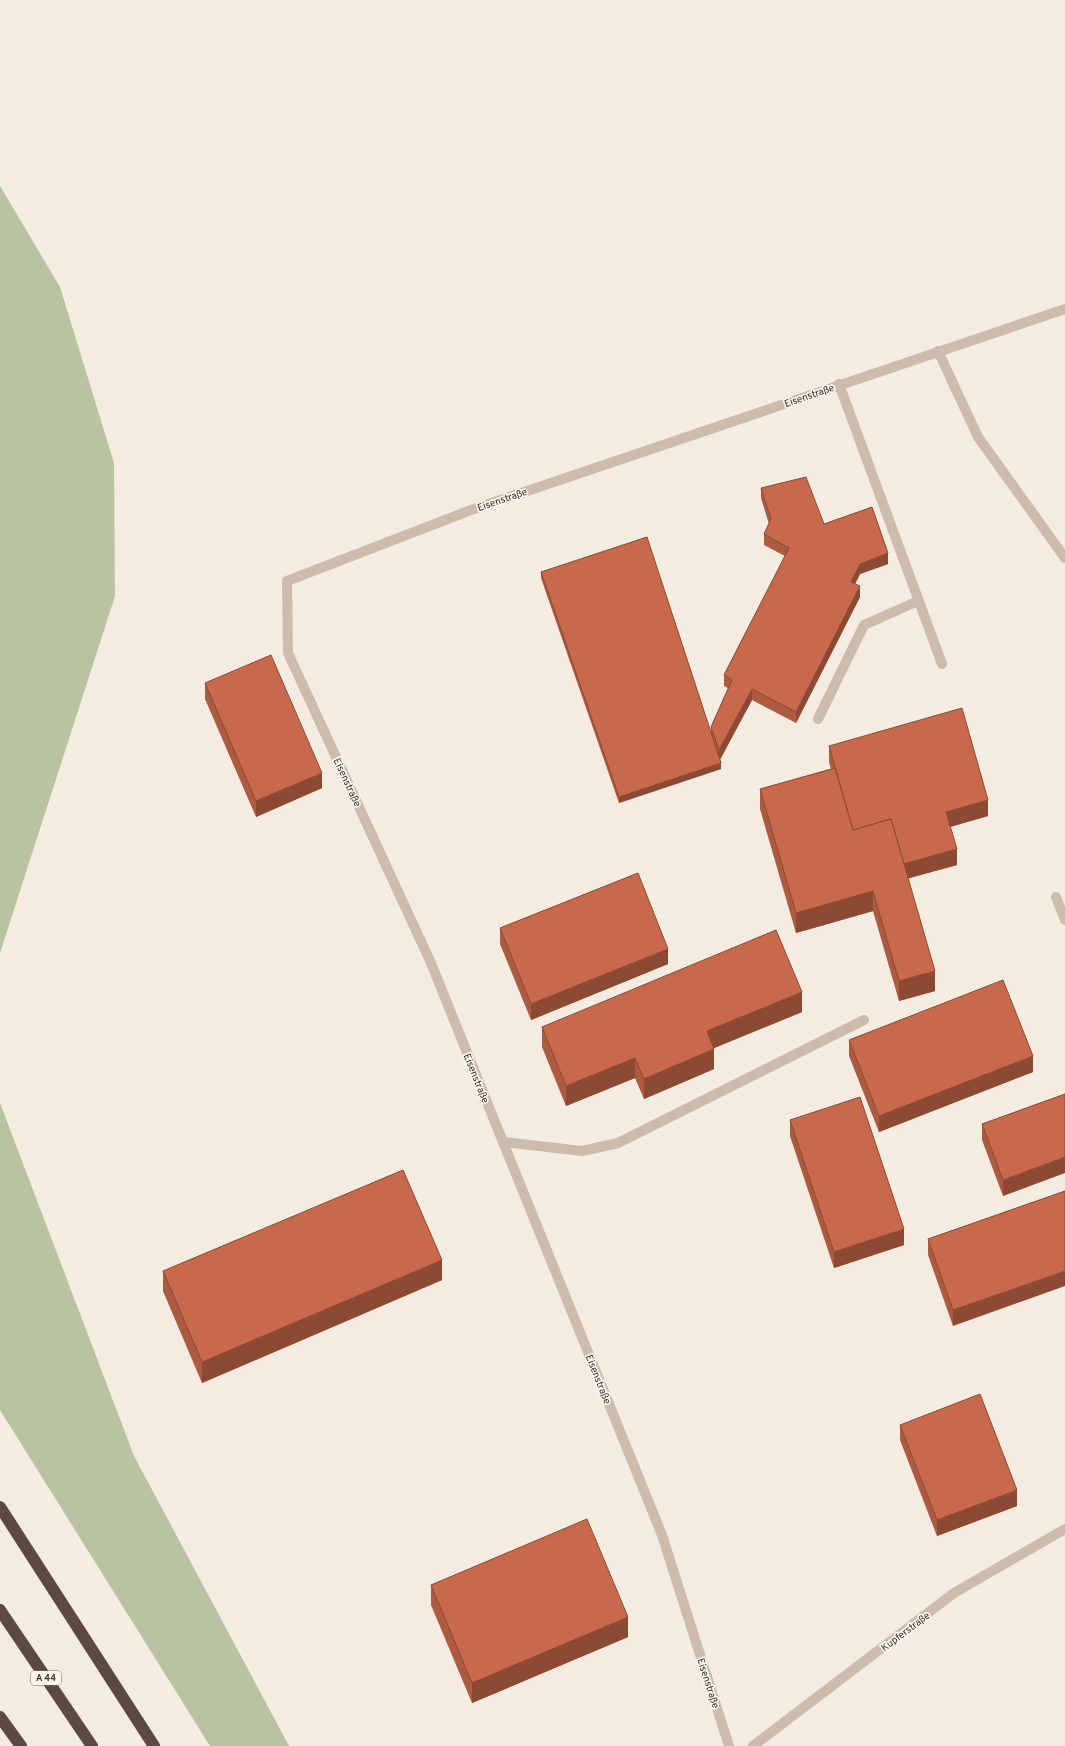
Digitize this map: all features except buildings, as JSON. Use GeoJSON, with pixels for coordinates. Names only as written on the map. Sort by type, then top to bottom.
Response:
{"type":"FeatureCollection","features":[{"type":"Feature","properties":{"kind":"highway"},"geometry":{"type":"LineString","coordinates":[[0,1507],[154,1746]]}},
{"type":"Feature","properties":{"kind":"highway","name":"A 44"},"geometry":{"type":"LineString","coordinates":[[0,1610],[92,1746]]}},
{"type":"Feature","properties":{"kind":"highway"},"geometry":{"type":"LineString","coordinates":[[0,1717],[21,1746]]}},
{"type":"Feature","properties":{"kind":"street","name":"Eisenstraße"},"geometry":{"type":"LineString","coordinates":[[729,1746],[662,1535],[431,963],[288,653],[287,581],[471,510],[839,384],[1065,309]]}},
{"type":"Feature","properties":{"kind":"street"},"geometry":{"type":"LineString","coordinates":[[938,351],[978,437],[1065,558]]}},
{"type":"Feature","properties":{"kind":"street"},"geometry":{"type":"LineString","coordinates":[[839,384],[942,664]]}},
{"type":"Feature","properties":{"kind":"street"},"geometry":{"type":"LineString","coordinates":[[818,718],[864,625],[918,601]]}},
{"type":"Feature","properties":{"kind":"street"},"geometry":{"type":"LineString","coordinates":[[1056,897],[1065,920]]}},
{"type":"Feature","properties":{"kind":"street"},"geometry":{"type":"LineString","coordinates":[[503,1142],[582,1151],[618,1143],[864,1020]]}},
{"type":"Feature","properties":{"kind":"street","name":"Kupferstraße"},"geometry":{"type":"LineString","coordinates":[[753,1746],[954,1593],[1065,1529]]}},
{"type":"Feature","properties":{"kind":"green space"},"geometry":{"type":"Polygon","coordinates":[[[0,186],[60,287],[114,463],[115,596],[0,953],[0,186]]]}},
{"type":"Feature","properties":{"kind":"green space"},"geometry":{"type":"Polygon","coordinates":[[[0,1103],[134,1456],[289,1746],[210,1746],[0,1410],[0,1103]]]}}]}
